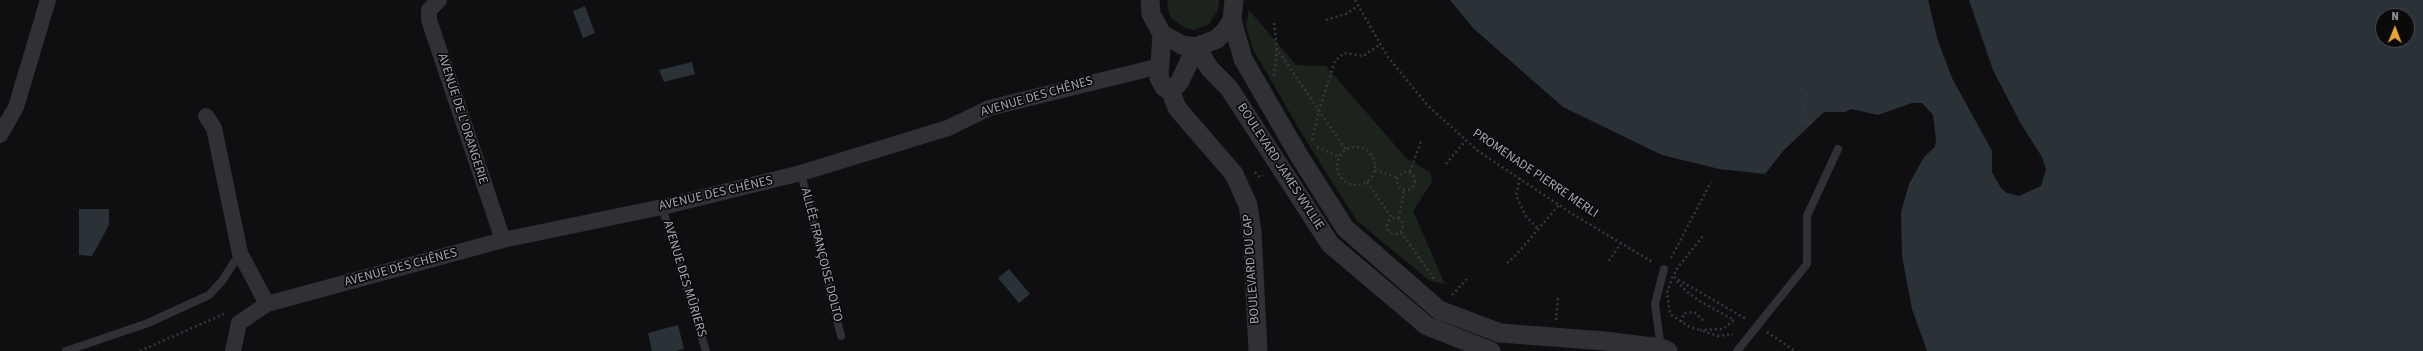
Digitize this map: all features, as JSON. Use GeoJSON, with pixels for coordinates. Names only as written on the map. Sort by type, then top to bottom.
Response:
{"type":"FeatureCollection","features":[{"type":"Feature","properties":{"kind":"street"},"geometry":{"type":"LineString","coordinates":[[0,134],[16,107],[48,0]]}},
{"type":"Feature","properties":{"kind":"street","name":"AVENUE DE L'ORANGERIE"},"geometry":{"type":"LineString","coordinates":[[439,0],[430,10],[429,20],[503,240]]}},
{"type":"Feature","properties":{"kind":"street"},"geometry":{"type":"LineString","coordinates":[[1150,0],[1151,14],[1162,34],[1171,41],[1196,47],[1216,39],[1226,31],[1232,20],[1234,0]]}},
{"type":"Feature","properties":{"kind":"street","name":"BOULEVARD JAMES WYLLIE"},"geometry":{"type":"LineString","coordinates":[[1232,20],[1243,59],[1298,154],[1345,228],[1439,310],[1500,333],[1603,346],[1665,349]]}},
{"type":"Feature","properties":{"kind":"street","name":"BOULEVARD DU CAP"},"geometry":{"type":"LineString","coordinates":[[1162,34],[1159,78],[1164,87],[1171,92],[1177,108],[1234,174],[1248,205],[1252,232],[1258,351]]}},
{"type":"Feature","properties":{"kind":"street"},"geometry":{"type":"LineString","coordinates":[[1171,92],[1180,81],[1196,47]]}},
{"type":"Feature","properties":{"kind":"street","name":"BOULEVARD JAMES WYLLIE"},"geometry":{"type":"LineString","coordinates":[[1196,47],[1210,68],[1229,88],[1330,244],[1427,326],[1491,351]]}},
{"type":"Feature","properties":{"kind":"street"},"geometry":{"type":"LineString","coordinates":[[1160,66],[1188,65],[1210,68]]}},
{"type":"Feature","properties":{"kind":"street","name":"AVENUE DES CHÊNES"},"geometry":{"type":"LineString","coordinates":[[233,351],[239,323],[266,304],[503,240],[662,207],[801,174],[948,128],[989,108],[1160,66]]}},
{"type":"Feature","properties":{"kind":"street"},"geometry":{"type":"LineString","coordinates":[[206,116],[214,128],[240,253],[266,304]]}},
{"type":"Feature","properties":{"kind":"street"},"geometry":{"type":"LineString","coordinates":[[1372,279],[1385,263]]}},
{"type":"Feature","properties":{"kind":"street"},"geometry":{"type":"LineString","coordinates":[[1457,338],[1468,321]]}},
{"type":"Feature","properties":{"kind":"lane"},"geometry":{"type":"LineString","coordinates":[[1737,351],[1807,264],[1807,216],[1838,148]]}},
{"type":"Feature","properties":{"kind":"lane","name":"ALLÉE FRANÇOISE DOLTO"},"geometry":{"type":"LineString","coordinates":[[801,174],[841,336]]}},
{"type":"Feature","properties":{"kind":"lane","name":"AVENUE DES MÛRIERS"},"geometry":{"type":"LineString","coordinates":[[662,207],[706,351]]}},
{"type":"Feature","properties":{"kind":"lane"},"geometry":{"type":"LineString","coordinates":[[66,351],[148,323],[209,295],[222,281],[240,253]]}},
{"type":"Feature","properties":{"kind":"lane"},"geometry":{"type":"LineString","coordinates":[[1664,269],[1654,304],[1665,349]]}},
{"type":"Feature","properties":{"kind":"path","name":"PROMENADE PIERRE MERLI"},"geometry":{"type":"LineString","coordinates":[[1355,0],[1388,57],[1428,106],[1466,140],[1559,205],[1664,269],[1675,278]]}},
{"type":"Feature","properties":{"kind":"path"},"geometry":{"type":"LineString","coordinates":[[1326,20],[1346,14],[1358,6]]}},
{"type":"Feature","properties":{"kind":"path"},"geometry":{"type":"LineString","coordinates":[[1274,23],[1277,49],[1346,150]]}},
{"type":"Feature","properties":{"kind":"path"},"geometry":{"type":"LineString","coordinates":[[1339,158],[1311,144],[1319,110],[1336,61],[1344,53],[1363,56],[1381,44]]}},
{"type":"Feature","properties":{"kind":"path"},"geometry":{"type":"LineString","coordinates":[[1807,94],[1802,121],[1813,123]]}},
{"type":"Feature","properties":{"kind":"path"},"geometry":{"type":"LineString","coordinates":[[1446,164],[1466,140]]}},
{"type":"Feature","properties":{"kind":"path"},"geometry":{"type":"LineString","coordinates":[[1410,172],[1421,141]]}},
{"type":"Feature","properties":{"kind":"path"},"geometry":{"type":"LineString","coordinates":[[1352,147],[1365,149],[1374,158],[1375,170],[1367,182],[1355,185],[1344,181],[1337,171],[1339,158],[1346,150],[1352,147]]}},
{"type":"Feature","properties":{"kind":"path"},"geometry":{"type":"LineString","coordinates":[[1375,170],[1398,178]]}},
{"type":"Feature","properties":{"kind":"path"},"geometry":{"type":"LineString","coordinates":[[1404,172],[1410,172],[1414,176],[1415,185],[1411,190],[1404,190],[1397,184],[1398,178],[1404,172]]}},
{"type":"Feature","properties":{"kind":"path"},"geometry":{"type":"LineString","coordinates":[[1520,178],[1516,196],[1526,216],[1538,229]]}},
{"type":"Feature","properties":{"kind":"path"},"geometry":{"type":"LineString","coordinates":[[1367,182],[1392,218]]}},
{"type":"Feature","properties":{"kind":"path"},"geometry":{"type":"LineString","coordinates":[[1664,269],[1682,239],[1711,182]]}},
{"type":"Feature","properties":{"kind":"path"},"geometry":{"type":"LineString","coordinates":[[1401,232],[1404,225],[1399,218],[1404,190]]}},
{"type":"Feature","properties":{"kind":"path"},"geometry":{"type":"LineString","coordinates":[[1507,263],[1559,205]]}},
{"type":"Feature","properties":{"kind":"path"},"geometry":{"type":"LineString","coordinates":[[1399,218],[1392,218],[1388,222],[1389,230],[1393,234],[1401,232]]}},
{"type":"Feature","properties":{"kind":"path"},"geometry":{"type":"LineString","coordinates":[[1401,232],[1436,282]]}},
{"type":"Feature","properties":{"kind":"path"},"geometry":{"type":"LineString","coordinates":[[1703,236],[1672,278],[1667,293],[1670,314],[1681,322],[1718,336],[1732,334],[1738,330]]}},
{"type":"Feature","properties":{"kind":"path"},"geometry":{"type":"LineString","coordinates":[[1609,261],[1621,243]]}},
{"type":"Feature","properties":{"kind":"path"},"geometry":{"type":"LineString","coordinates":[[1675,278],[1686,291],[1701,302],[1734,320],[1723,329],[1699,330]]}},
{"type":"Feature","properties":{"kind":"path"},"geometry":{"type":"LineString","coordinates":[[1675,278],[1749,320],[1743,325]]}},
{"type":"Feature","properties":{"kind":"path"},"geometry":{"type":"LineString","coordinates":[[1451,297],[1467,279]]}},
{"type":"Feature","properties":{"kind":"path"},"geometry":{"type":"LineString","coordinates":[[1446,292],[1451,297],[1457,299]]}},
{"type":"Feature","properties":{"kind":"path"},"geometry":{"type":"LineString","coordinates":[[1556,321],[1558,298]]}},
{"type":"Feature","properties":{"kind":"path"},"geometry":{"type":"LineString","coordinates":[[1681,322],[1684,313],[1694,312],[1704,321]]}},
{"type":"Feature","properties":{"kind":"path"},"geometry":{"type":"LineString","coordinates":[[140,351],[225,314]]}},
{"type":"Feature","properties":{"kind":"path"},"geometry":{"type":"LineString","coordinates":[[1549,320],[1563,322]]}},
{"type":"Feature","properties":{"kind":"path"},"geometry":{"type":"LineString","coordinates":[[1758,326],[1795,351]]}},
{"type":"Feature","properties":{"kind":"shaded area"},"geometry":{"type":"Polygon","coordinates":[[[1167,0],[1219,0],[1219,2],[1218,10],[1209,24],[1194,30],[1185,28],[1171,18],[1167,0]]]}},
{"type":"Feature","properties":{"kind":"shaded area"},"geometry":{"type":"Polygon","coordinates":[[[1450,0],[1928,0],[1938,41],[1952,78],[1992,151],[1992,172],[2001,188],[2007,193],[2019,196],[2041,186],[2046,169],[2042,157],[2021,124],[1993,70],[1969,0],[2423,0],[2423,351],[1927,351],[1912,309],[1902,256],[1901,212],[1909,184],[1924,157],[1935,147],[1936,139],[1933,115],[1922,103],[1912,103],[1878,115],[1851,109],[1845,112],[1824,112],[1784,150],[1765,174],[1719,169],[1662,155],[1563,107],[1474,29],[1450,0]]]}},
{"type":"Feature","properties":{"kind":"shaded area"},"geometry":{"type":"Polygon","coordinates":[[[585,6],[595,33],[583,38],[573,11],[585,6]]]}},
{"type":"Feature","properties":{"kind":"shaded area"},"geometry":{"type":"Polygon","coordinates":[[[1249,10],[1296,65],[1326,66],[1407,159],[1430,172],[1432,182],[1413,211],[1445,284],[1430,281],[1357,221],[1302,134],[1253,49],[1246,27],[1249,10]]]}},
{"type":"Feature","properties":{"kind":"shaded area"},"geometry":{"type":"Polygon","coordinates":[[[692,62],[695,74],[664,82],[659,70],[692,62]]]}},
{"type":"Feature","properties":{"kind":"shaded area"},"geometry":{"type":"Polygon","coordinates":[[[79,209],[109,209],[109,225],[92,256],[79,255],[79,209]]]}},
{"type":"Feature","properties":{"kind":"shaded area"},"geometry":{"type":"Polygon","coordinates":[[[1009,269],[1030,294],[1019,303],[998,278],[1009,269]]]}},
{"type":"Feature","properties":{"kind":"shaded area"},"geometry":{"type":"Polygon","coordinates":[[[678,325],[684,349],[675,351],[652,351],[648,333],[678,325]]]}}]}
